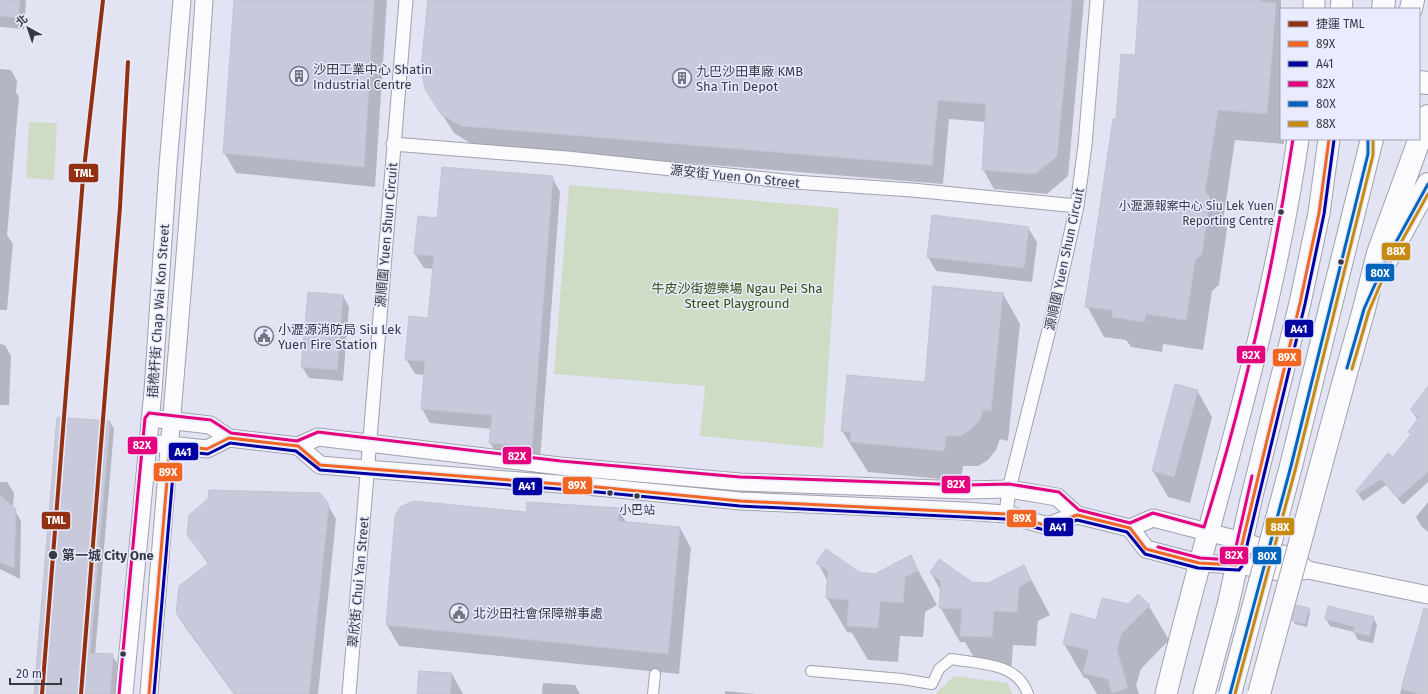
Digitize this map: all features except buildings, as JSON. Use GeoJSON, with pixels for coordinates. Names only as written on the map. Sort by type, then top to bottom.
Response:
{"type":"FeatureCollection","features":[{"type":"Feature","properties":{"kind":"highway"},"geometry":{"type":"LineString","coordinates":[[1420,138],[1428,116]]}},
{"type":"Feature","properties":{"kind":"highway"},"geometry":{"type":"LineString","coordinates":[[1259,694],[1378,253],[1419,140]]}},
{"type":"Feature","properties":{"kind":"highway"},"geometry":{"type":"LineString","coordinates":[[1230,694],[1291,466],[1369,144]]}},
{"type":"Feature","properties":{"kind":"highway"},"geometry":{"type":"LineString","coordinates":[[1364,309],[1385,262],[1428,184]]}},
{"type":"Feature","properties":{"kind":"main road"},"geometry":{"type":"LineString","coordinates":[[1166,694],[1207,533],[1217,504],[1260,339],[1290,193],[1298,140]]}},
{"type":"Feature","properties":{"kind":"main road"},"geometry":{"type":"LineString","coordinates":[[1204,694],[1237,565],[1301,297],[1319,212],[1329,140]]}},
{"type":"Feature","properties":{"kind":"street","name":"插桅杆街 Chap Wai Kon Street"},"geometry":{"type":"LineString","coordinates":[[124,694],[148,443],[168,165],[182,0]]}},
{"type":"Feature","properties":{"kind":"street","name":"插桅杆街 Chap Wai Kon Street"},"geometry":{"type":"LineString","coordinates":[[149,694],[172,420],[204,0]]}},
{"type":"Feature","properties":{"kind":"street","name":"源順圍 Yuen Shun Circuit"},"geometry":{"type":"LineString","coordinates":[[366,469],[406,0]]}},
{"type":"Feature","properties":{"kind":"street","name":"源順圍 Yuen Shun Circuit"},"geometry":{"type":"LineString","coordinates":[[1006,514],[1009,490],[1051,322],[1077,206],[1085,145],[1097,0]]}},
{"type":"Feature","properties":{"kind":"street","name":"源安街 Yuen On Street"},"geometry":{"type":"LineString","coordinates":[[393,144],[567,158],[794,182],[912,190],[1077,206]]}},
{"type":"Feature","properties":{"kind":"street"},"geometry":{"type":"LineString","coordinates":[[150,418],[210,425],[229,438],[298,446],[318,437],[560,466],[740,482],[966,490],[1009,490],[1057,497],[1077,515],[1130,528],[1153,518],[1242,541],[1292,557],[1308,570]]}},
{"type":"Feature","properties":{"kind":"street"},"geometry":{"type":"LineString","coordinates":[[148,443],[207,449],[229,438]]}},
{"type":"Feature","properties":{"kind":"street"},"geometry":{"type":"LineString","coordinates":[[298,446],[320,465],[597,487],[740,501],[1006,514],[1048,526],[1077,515]]}},
{"type":"Feature","properties":{"kind":"street","name":"翠欣街 Chui Yan Street"},"geometry":{"type":"LineString","coordinates":[[350,694],[366,469]]}},
{"type":"Feature","properties":{"kind":"street"},"geometry":{"type":"LineString","coordinates":[[1130,528],[1146,549],[1200,563],[1237,565],[1288,573],[1308,570],[1428,595]]}},
{"type":"Feature","properties":{"kind":"street"},"geometry":{"type":"LineString","coordinates":[[811,671],[902,679],[932,684],[940,669],[950,659],[1007,669],[1017,676],[1028,694]]}},
{"type":"Feature","properties":{"kind":"street"},"geometry":{"type":"LineString","coordinates":[[653,694],[655,674]]}},
{"type":"Feature","properties":{"kind":"green space"},"geometry":{"type":"Polygon","coordinates":[[[29,122],[57,123],[54,180],[26,178],[29,122]]]}},
{"type":"Feature","properties":{"kind":"green space","name":"牛皮沙街遊樂場 Ngau Pei Sha Street Playground"},"geometry":{"type":"Polygon","coordinates":[[[569,185],[839,208],[823,448],[700,436],[705,386],[554,374],[569,185]]]}},
{"type":"Feature","properties":{"kind":"green space"},"geometry":{"type":"Polygon","coordinates":[[[954,676],[1007,683],[1013,694],[935,694],[954,676]]]}},
{"type":"Feature","properties":{"kind":"metro line","name":"TML"},"geometry":{"type":"LineString","coordinates":[[42,694],[83,178],[103,0]]}},
{"type":"Feature","properties":{"kind":"metro line","name":"TML"},"geometry":{"type":"LineString","coordinates":[[81,694],[120,207],[128,62]]}},
{"type":"Feature","properties":{"kind":"transit line","name":"82X"},"geometry":{"type":"LineString","coordinates":[[119,694],[145,418],[149,413],[211,420],[231,433],[297,441],[318,432],[561,461],[740,477],[966,485],[1009,484],[1059,492],[1079,510],[1130,523],[1153,513],[1204,527],[1232,432],[1256,335],[1267,286],[1293,140]]}},
{"type":"Feature","properties":{"kind":"transit line","name":"89X"},"geometry":{"type":"LineString","coordinates":[[149,694],[170,445],[207,449],[229,438],[298,446],[320,465],[597,487],[740,501],[1006,514],[1048,526],[1077,515],[1130,528],[1146,549],[1199,563],[1237,565],[1300,303],[1319,213],[1329,140]]}},
{"type":"Feature","properties":{"kind":"transit line","name":"A41"},"geometry":{"type":"LineString","coordinates":[[154,694],[175,451],[208,454],[230,443],[296,451],[320,470],[597,492],[740,506],[1005,519],[1048,531],[1077,520],[1127,532],[1145,554],[1198,568],[1239,570],[1242,566],[1305,304],[1324,214],[1334,140]]}},
{"type":"Feature","properties":{"kind":"transit line","name":"80X"},"geometry":{"type":"LineString","coordinates":[[1230,694],[1291,466],[1368,154],[1368,140]]}},
{"type":"Feature","properties":{"kind":"transit line","name":"88X"},"geometry":{"type":"LineString","coordinates":[[1235,694],[1296,467],[1373,155],[1373,140]]}},
{"type":"Feature","properties":{"kind":"transit line","name":"80X"},"geometry":{"type":"LineString","coordinates":[[1347,368],[1364,309],[1385,262],[1428,184]]}},
{"type":"Feature","properties":{"kind":"transit line","name":"88X"},"geometry":{"type":"LineString","coordinates":[[1352,369],[1369,311],[1389,264],[1428,194]]}},
{"type":"Feature","properties":{"kind":"transit line","name":"82X"},"geometry":{"type":"LineString","coordinates":[[1158,547],[1200,558],[1233,560],[1252,476]]}},
{"type":"Feature","properties":{"kind":"place","name":"沙田工業中心 Shatin Industrial Centre"},"geometry":{"type":"Point","coordinates":[299,76]}},
{"type":"Feature","properties":{"kind":"place","name":"九巴沙田車廠 KMB Sha Tin Depot"},"geometry":{"type":"Point","coordinates":[682,78]}},
{"type":"Feature","properties":{"kind":"place","name":"小瀝源報案中心 Siu Lek Yuen Reporting Centre"},"geometry":{"type":"Point","coordinates":[1281,212]}},
{"type":"Feature","properties":{"kind":"place","name":"小瀝源消防局 Siu Lek Yuen Fire Station"},"geometry":{"type":"Point","coordinates":[264,336]}},
{"type":"Feature","properties":{"kind":"place","name":"小巴站"},"geometry":{"type":"Point","coordinates":[637,496]}},
{"type":"Feature","properties":{"kind":"place","name":"第一城 City One"},"geometry":{"type":"Point","coordinates":[53,555]}},
{"type":"Feature","properties":{"kind":"place","name":"北沙田社會保障辦事處"},"geometry":{"type":"Point","coordinates":[459,613]}}]}
